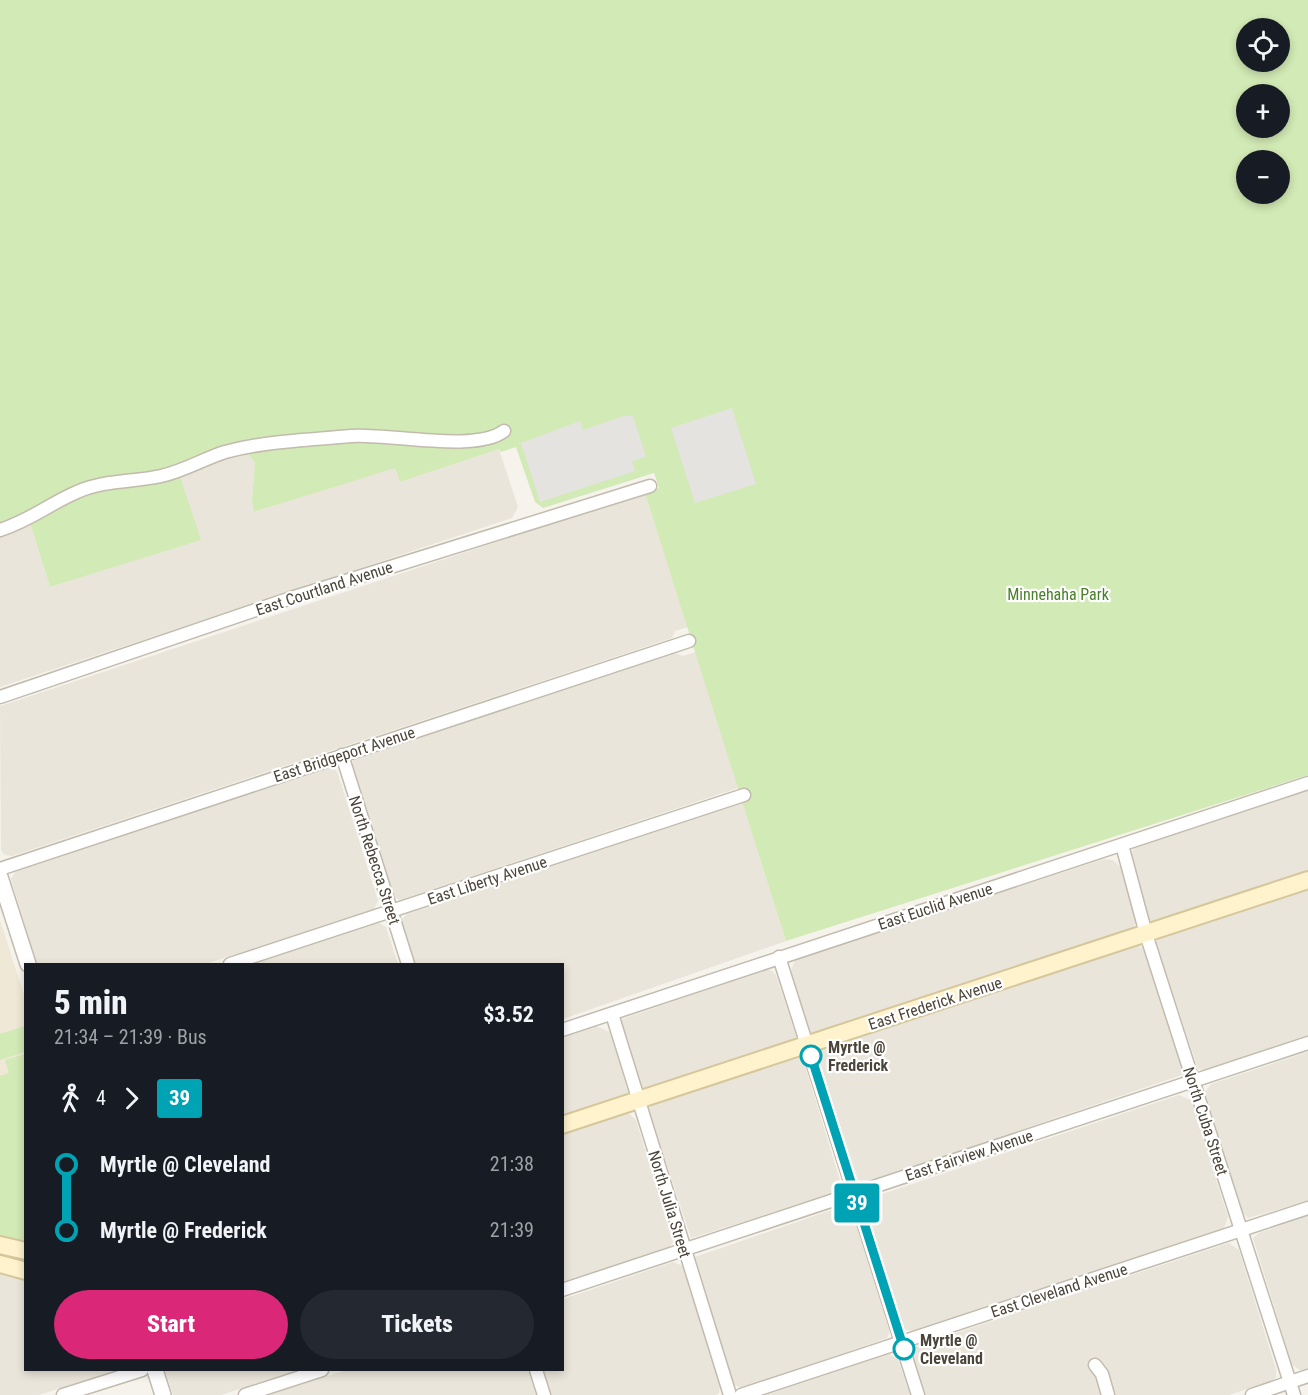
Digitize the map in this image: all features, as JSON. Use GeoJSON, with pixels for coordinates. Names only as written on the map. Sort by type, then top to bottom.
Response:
{"type":"FeatureCollection","features":[{"type":"Feature","properties":{"kind":"main road","name":"East Frederick Avenue"},"geometry":{"type":"LineString","coordinates":[[564,1124],[1308,880]]}},
{"type":"Feature","properties":{"kind":"main road"},"geometry":{"type":"LineString","coordinates":[[0,1245],[24,1251]]}},
{"type":"Feature","properties":{"kind":"main road"},"geometry":{"type":"LineString","coordinates":[[0,1264],[24,1270]]}},
{"type":"Feature","properties":{"kind":"street"},"geometry":{"type":"LineString","coordinates":[[2,530],[28,521],[78,491],[179,471],[223,453],[242,448],[359,435],[427,441],[481,439],[492,438],[504,431]]}},
{"type":"Feature","properties":{"kind":"street","name":"East Courtland Avenue"},"geometry":{"type":"LineString","coordinates":[[0,697],[291,598],[650,486]]}},
{"type":"Feature","properties":{"kind":"street","name":"East Bridgeport Avenue"},"geometry":{"type":"LineString","coordinates":[[0,869],[689,641]]}},
{"type":"Feature","properties":{"kind":"street","name":"North Rebecca Street"},"geometry":{"type":"LineString","coordinates":[[342,755],[408,963]]}},
{"type":"Feature","properties":{"kind":"street","name":"East Euclid Avenue"},"geometry":{"type":"LineString","coordinates":[[564,1029],[1308,783]]}},
{"type":"Feature","properties":{"kind":"street","name":"East Liberty Avenue"},"geometry":{"type":"LineString","coordinates":[[233,963],[744,795]]}},
{"type":"Feature","properties":{"kind":"street","name":"North Cuba Street"},"geometry":{"type":"LineString","coordinates":[[1122,845],[1146,934],[1294,1395]]}},
{"type":"Feature","properties":{"kind":"street"},"geometry":{"type":"LineString","coordinates":[[0,877],[28,963]]}},
{"type":"Feature","properties":{"kind":"street"},"geometry":{"type":"LineString","coordinates":[[779,957],[918,1395]]}},
{"type":"Feature","properties":{"kind":"street","name":"North Julia Street"},"geometry":{"type":"LineString","coordinates":[[612,1014],[730,1395]]}},
{"type":"Feature","properties":{"kind":"street","name":"East Fairview Avenue"},"geometry":{"type":"LineString","coordinates":[[564,1289],[1308,1043]]}},
{"type":"Feature","properties":{"kind":"street","name":"East Cleveland Avenue"},"geometry":{"type":"LineString","coordinates":[[741,1395],[1308,1208]]}},
{"type":"Feature","properties":{"kind":"street"},"geometry":{"type":"LineString","coordinates":[[1095,1365],[1102,1374],[1108,1395]]}},
{"type":"Feature","properties":{"kind":"street"},"geometry":{"type":"LineString","coordinates":[[63,1395],[139,1371]]}},
{"type":"Feature","properties":{"kind":"street"},"geometry":{"type":"LineString","coordinates":[[155,1371],[163,1395]]}},
{"type":"Feature","properties":{"kind":"street"},"geometry":{"type":"LineString","coordinates":[[245,1395],[319,1371]]}},
{"type":"Feature","properties":{"kind":"street"},"geometry":{"type":"LineString","coordinates":[[536,1371],[544,1395]]}},
{"type":"Feature","properties":{"kind":"street"},"geometry":{"type":"LineString","coordinates":[[1252,1395],[1308,1376]]}},
{"type":"Feature","properties":{"kind":"shaded area"},"geometry":{"type":"Polygon","coordinates":[[[732,408],[756,484],[695,503],[671,428],[732,408]]]}},
{"type":"Feature","properties":{"kind":"shaded area"},"geometry":{"type":"Polygon","coordinates":[[[624,416],[633,416],[646,457],[632,461],[635,471],[540,502],[521,443],[580,421],[583,430],[624,416]]]}},
{"type":"Feature","properties":{"kind":"shaded area"},"geometry":{"type":"Polygon","coordinates":[[[499,449],[518,507],[512,518],[0,687],[0,533],[30,522],[50,587],[200,540],[180,476],[230,457],[247,452],[253,456],[255,463],[252,500],[255,512],[395,467],[400,482],[499,449]]]}},
{"type":"Feature","properties":{"kind":"shaded area"},"geometry":{"type":"Polygon","coordinates":[[[645,493],[688,627],[675,631],[672,638],[12,856],[5,855],[1,850],[0,706],[645,493]]]}},
{"type":"Feature","properties":{"kind":"shaded area"},"geometry":{"type":"Polygon","coordinates":[[[696,652],[738,788],[400,900],[393,897],[352,767],[353,760],[675,653],[683,656],[696,652]]]}},
{"type":"Feature","properties":{"kind":"shaded area"},"geometry":{"type":"Polygon","coordinates":[[[332,767],[337,771],[378,901],[374,909],[208,963],[37,963],[11,879],[16,870],[332,767]]]}},
{"type":"Feature","properties":{"kind":"shaded area"},"geometry":{"type":"Polygon","coordinates":[[[1308,791],[1308,872],[1155,922],[1149,920],[1130,854],[1135,848],[1308,791]]]}},
{"type":"Feature","properties":{"kind":"shaded area"},"geometry":{"type":"Polygon","coordinates":[[[743,803],[786,941],[564,1019],[564,963],[414,963],[401,925],[401,920],[407,914],[743,803]]]}},
{"type":"Feature","properties":{"kind":"shaded area"},"geometry":{"type":"Polygon","coordinates":[[[1104,859],[1113,860],[1124,871],[1133,901],[1136,922],[1133,929],[813,1035],[810,1032],[791,971],[795,960],[1104,859]]]}},
{"type":"Feature","properties":{"kind":"shaded area"},"geometry":{"type":"Polygon","coordinates":[[[1308,888],[1308,1037],[1206,1070],[1198,1069],[1156,942],[1161,936],[1308,888]]]}},
{"type":"Feature","properties":{"kind":"shaded area"},"geometry":{"type":"Polygon","coordinates":[[[0,920],[24,995],[24,1183],[0,1191],[0,920]]]}},
{"type":"Feature","properties":{"kind":"shaded area"},"geometry":{"type":"Polygon","coordinates":[[[379,923],[386,927],[398,963],[256,963],[379,923]]]}},
{"type":"Feature","properties":{"kind":"shaded area"},"geometry":{"type":"Polygon","coordinates":[[[1138,945],[1143,949],[1185,1068],[1182,1075],[865,1183],[859,1182],[817,1056],[819,1050],[1138,945]]]}},
{"type":"Feature","properties":{"kind":"shaded area"},"geometry":{"type":"Polygon","coordinates":[[[765,970],[771,970],[776,975],[796,1036],[795,1041],[641,1091],[620,1023],[622,1019],[765,970]]]}},
{"type":"Feature","properties":{"kind":"shaded area"},"geometry":{"type":"Polygon","coordinates":[[[596,1026],[610,1032],[628,1093],[564,1118],[564,1036],[596,1026]]]}},
{"type":"Feature","properties":{"kind":"shaded area"},"geometry":{"type":"Polygon","coordinates":[[[1308,1052],[1308,1201],[1248,1218],[1242,1212],[1205,1092],[1211,1084],[1308,1052]]]}},
{"type":"Feature","properties":{"kind":"shaded area"},"geometry":{"type":"Polygon","coordinates":[[[801,1057],[804,1062],[842,1187],[838,1192],[691,1238],[648,1107],[801,1057]]]}},
{"type":"Feature","properties":{"kind":"shaded area"},"geometry":{"type":"Polygon","coordinates":[[[1179,1095],[1191,1100],[1228,1217],[1224,1228],[913,1331],[904,1329],[865,1205],[867,1199],[1179,1095]]]}},
{"type":"Feature","properties":{"kind":"shaded area"},"geometry":{"type":"Polygon","coordinates":[[[627,1112],[636,1120],[673,1242],[670,1247],[564,1283],[564,1133],[627,1112]]]}},
{"type":"Feature","properties":{"kind":"shaded area"},"geometry":{"type":"Polygon","coordinates":[[[843,1206],[851,1209],[890,1331],[887,1338],[742,1388],[734,1385],[695,1257],[843,1206]]]}},
{"type":"Feature","properties":{"kind":"shaded area"},"geometry":{"type":"Polygon","coordinates":[[[1308,1216],[1308,1369],[1302,1371],[1292,1365],[1253,1238],[1259,1233],[1308,1216]]]}},
{"type":"Feature","properties":{"kind":"shaded area"},"geometry":{"type":"Polygon","coordinates":[[[1229,1243],[1239,1250],[1276,1369],[1276,1377],[1272,1381],[1229,1395],[925,1395],[912,1353],[916,1346],[1229,1243]]]}},
{"type":"Feature","properties":{"kind":"shaded area"},"geometry":{"type":"Polygon","coordinates":[[[673,1262],[683,1266],[720,1384],[719,1393],[716,1395],[551,1395],[543,1371],[564,1371],[564,1299],[673,1262]]]}},
{"type":"Feature","properties":{"kind":"shaded area"},"geometry":{"type":"Polygon","coordinates":[[[0,1272],[24,1279],[24,1371],[114,1371],[39,1395],[0,1395],[0,1272]]]}},
{"type":"Feature","properties":{"kind":"shaded area"},"geometry":{"type":"Polygon","coordinates":[[[889,1354],[898,1359],[910,1395],[766,1395],[889,1354]]]}},
{"type":"Feature","properties":{"kind":"shaded area"},"geometry":{"type":"Polygon","coordinates":[[[165,1371],[295,1371],[221,1395],[173,1395],[165,1371]]]}},
{"type":"Feature","properties":{"kind":"shaded area"},"geometry":{"type":"Polygon","coordinates":[[[343,1371],[528,1371],[536,1395],[269,1395],[343,1371]]]}},
{"type":"Feature","properties":{"kind":"green space","name":"Minnehaha Park"},"geometry":{"type":"Polygon","coordinates":[[[0,0],[1308,0],[1308,775],[786,941],[645,493],[659,488],[654,473],[543,508],[535,502],[516,447],[501,452],[499,449],[400,482],[395,468],[254,512],[252,500],[255,463],[247,452],[180,476],[201,540],[50,587],[28,516],[0,525],[0,0]]]}},
{"type":"Feature","properties":{"kind":"green space"},"geometry":{"type":"Polygon","coordinates":[[[24,1026],[24,1052],[0,1060],[0,1034],[24,1026]]]}},
{"type":"Feature","properties":{"kind":"green space"},"geometry":{"type":"Polygon","coordinates":[[[24,1054],[24,1243],[0,1236],[0,1076],[9,1073],[5,1060],[24,1054]]]}},
{"type":"Feature","properties":{"kind":"bus line","name":"39"},"geometry":{"type":"LineString","coordinates":[[811,1056],[904,1349]]}},
{"type":"Feature","properties":{"kind":"place","name":"Myrtle @ Frederick"},"geometry":{"type":"Point","coordinates":[811,1056]}},
{"type":"Feature","properties":{"kind":"place","name":"Myrtle @ Cleveland"},"geometry":{"type":"Point","coordinates":[904,1349]}}]}
